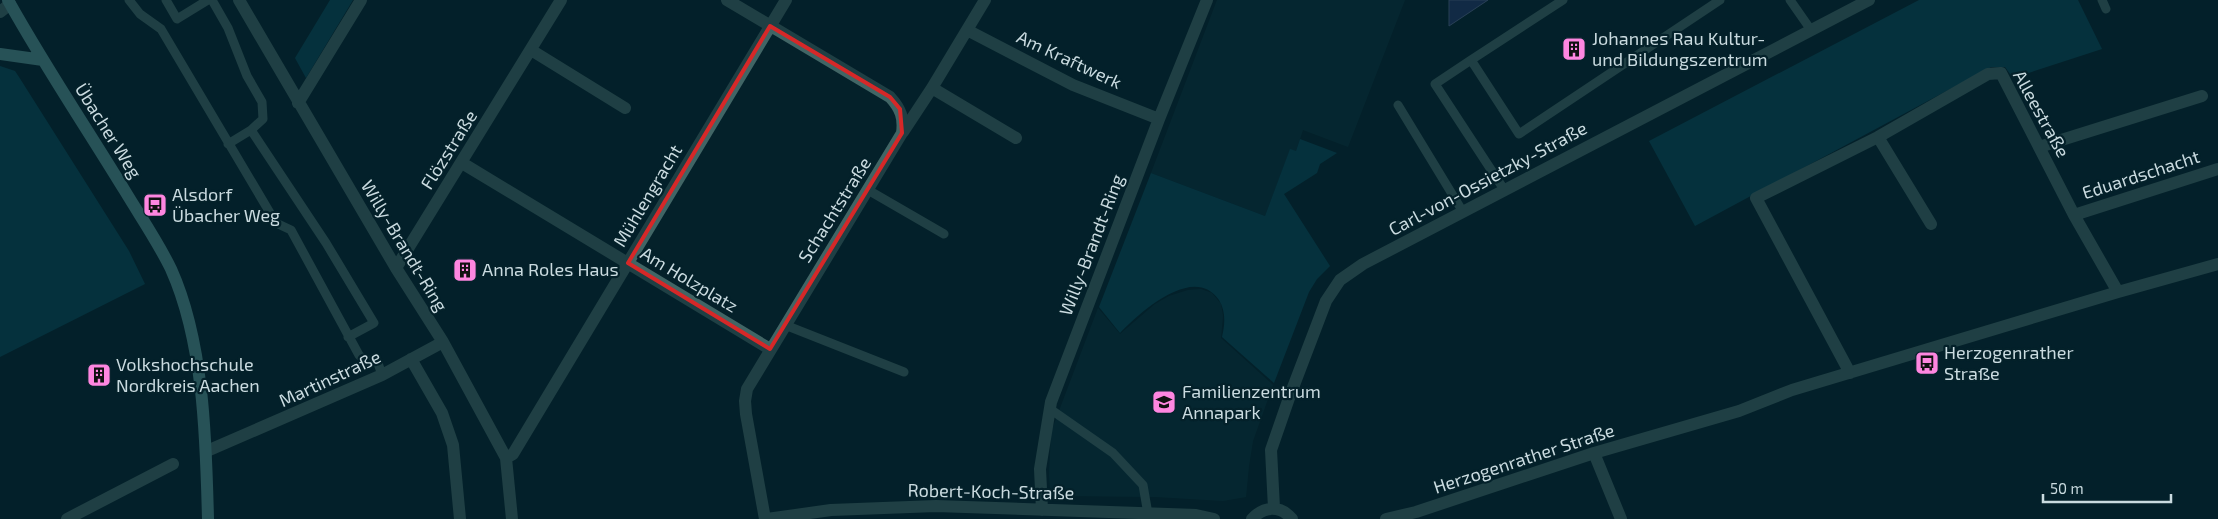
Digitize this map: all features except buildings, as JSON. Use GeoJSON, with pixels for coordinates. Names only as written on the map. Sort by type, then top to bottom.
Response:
{"type":"FeatureCollection","features":[{"type":"Feature","properties":{"kind":"main road","name":"Übacher Weg"},"geometry":{"type":"LineString","coordinates":[[6,5],[44,60],[136,208],[171,270],[184,305],[193,342],[200,386],[207,451],[208,519]]}},
{"type":"Feature","properties":{"kind":"main road"},"geometry":{"type":"LineString","coordinates":[[0,54],[44,60]]}},
{"type":"Feature","properties":{"kind":"street","name":"Willy-Brandt-Ring"},"geometry":{"type":"LineString","coordinates":[[239,0],[396,268],[443,342],[506,458],[512,519]]}},
{"type":"Feature","properties":{"kind":"street"},"geometry":{"type":"LineString","coordinates":[[298,103],[361,0]]}},
{"type":"Feature","properties":{"kind":"street","name":"Flözstraße"},"geometry":{"type":"LineString","coordinates":[[396,268],[561,0]]}},
{"type":"Feature","properties":{"kind":"street"},"geometry":{"type":"LineString","coordinates":[[727,0],[890,98],[900,109],[903,122],[902,133]]}},
{"type":"Feature","properties":{"kind":"street","name":"Mühlengracht"},"geometry":{"type":"LineString","coordinates":[[506,458],[513,454],[786,0]]}},
{"type":"Feature","properties":{"kind":"street"},"geometry":{"type":"LineString","coordinates":[[902,133],[932,88],[985,0]]}},
{"type":"Feature","properties":{"kind":"street","name":"Willy-Brandt-Ring"},"geometry":{"type":"LineString","coordinates":[[1042,510],[1040,468],[1050,409],[1064,366],[1207,0]]}},
{"type":"Feature","properties":{"kind":"street","name":"Carl-von-Ossietzky-Straße"},"geometry":{"type":"LineString","coordinates":[[1274,508],[1271,482],[1271,450],[1326,301],[1340,280],[1363,264],[1868,0]]}},
{"type":"Feature","properties":{"kind":"street","name":"Am Kraftwerk"},"geometry":{"type":"LineString","coordinates":[[967,30],[1073,85],[1159,119]]}},
{"type":"Feature","properties":{"kind":"street"},"geometry":{"type":"LineString","coordinates":[[531,50],[625,108]]}},
{"type":"Feature","properties":{"kind":"street","name":"Alleestraße"},"geometry":{"type":"LineString","coordinates":[[1850,373],[1756,198],[1878,137],[1988,74],[2001,73],[2074,215],[2118,292]]}},
{"type":"Feature","properties":{"kind":"street"},"geometry":{"type":"LineString","coordinates":[[932,88],[1016,138]]}},
{"type":"Feature","properties":{"kind":"street"},"geometry":{"type":"LineString","coordinates":[[2039,147],[2202,96]]}},
{"type":"Feature","properties":{"kind":"street","name":"Schachtstraße"},"geometry":{"type":"LineString","coordinates":[[766,519],[745,401],[747,389],[902,133]]}},
{"type":"Feature","properties":{"kind":"street"},"geometry":{"type":"LineString","coordinates":[[1878,137],[1931,224]]}},
{"type":"Feature","properties":{"kind":"street","name":"Am Holzplatz"},"geometry":{"type":"LineString","coordinates":[[462,162],[770,349]]}},
{"type":"Feature","properties":{"kind":"street","name":"Eduardschacht"},"geometry":{"type":"LineString","coordinates":[[2074,215],[2218,169]]}},
{"type":"Feature","properties":{"kind":"street","name":"Herzogenrather Straße"},"geometry":{"type":"LineString","coordinates":[[1386,519],[1444,504],[1594,453],[1739,411],[1792,390],[2118,292],[2218,264]]}},
{"type":"Feature","properties":{"kind":"street","name":"Martinstraße"},"geometry":{"type":"LineString","coordinates":[[207,451],[292,416],[382,375],[443,342]]}},
{"type":"Feature","properties":{"kind":"street"},"geometry":{"type":"LineString","coordinates":[[411,359],[442,413],[453,445],[460,519]]}},
{"type":"Feature","properties":{"kind":"street"},"geometry":{"type":"LineString","coordinates":[[1594,453],[1621,519]]}},
{"type":"Feature","properties":{"kind":"street"},"geometry":{"type":"LineString","coordinates":[[67,519],[173,464]]}},
{"type":"Feature","properties":{"kind":"street","name":"Robert-Koch-Straße"},"geometry":{"type":"LineString","coordinates":[[766,519],[831,510],[936,506],[1042,510],[1120,516],[1148,514],[1196,516],[1214,519]]}},
{"type":"Feature","properties":{"kind":"street"},"geometry":{"type":"LineString","coordinates":[[1252,519],[1262,510],[1274,508],[1286,512],[1292,519]]}},
{"type":"Feature","properties":{"kind":"lane"},"geometry":{"type":"LineString","coordinates":[[129,0],[140,14],[161,29],[276,223],[291,230],[359,355],[365,361],[373,360],[378,363],[382,375]]}},
{"type":"Feature","properties":{"kind":"lane"},"geometry":{"type":"LineString","coordinates":[[166,0],[177,19],[210,0],[228,28],[247,76],[262,102],[263,120],[228,144]]}},
{"type":"Feature","properties":{"kind":"lane"},"geometry":{"type":"LineString","coordinates":[[1505,191],[1435,84],[1563,0]]}},
{"type":"Feature","properties":{"kind":"lane"},"geometry":{"type":"LineString","coordinates":[[1471,60],[1519,134],[1720,0]]}},
{"type":"Feature","properties":{"kind":"lane"},"geometry":{"type":"LineString","coordinates":[[1790,0],[1811,30]]}},
{"type":"Feature","properties":{"kind":"lane"},"geometry":{"type":"LineString","coordinates":[[2102,0],[2106,9]]}},
{"type":"Feature","properties":{"kind":"lane"},"geometry":{"type":"LineString","coordinates":[[1398,105],[1463,212]]}},
{"type":"Feature","properties":{"kind":"lane"},"geometry":{"type":"LineString","coordinates":[[251,130],[326,243],[374,323],[348,337]]}},
{"type":"Feature","properties":{"kind":"lane"},"geometry":{"type":"LineString","coordinates":[[868,190],[944,234]]}},
{"type":"Feature","properties":{"kind":"lane"},"geometry":{"type":"LineString","coordinates":[[785,325],[904,372]]}},
{"type":"Feature","properties":{"kind":"lane"},"geometry":{"type":"LineString","coordinates":[[1050,409],[1113,453],[1143,485],[1148,514]]}},
{"type":"Feature","properties":{"kind":"highlighted area"},"geometry":{"type":"Polygon","coordinates":[[[770,26],[890,97],[900,109],[902,133],[770,349],[628,263],[770,26]]]}},
{"type":"Feature","properties":{"kind":"shaded area"},"geometry":{"type":"Polygon","coordinates":[[[330,0],[353,0],[306,78],[295,58],[330,0]]]}},
{"type":"Feature","properties":{"kind":"shaded area"},"geometry":{"type":"Polygon","coordinates":[[[1217,0],[1405,0],[1348,147],[1303,130],[1296,151],[1290,150],[1265,216],[1151,173],[1217,0]]]}},
{"type":"Feature","properties":{"kind":"shaded area"},"geometry":{"type":"Polygon","coordinates":[[[1919,0],[2078,0],[2102,49],[2013,78],[2005,67],[1991,67],[1695,226],[1649,141],[1919,0]]]}},
{"type":"Feature","properties":{"kind":"shaded area"},"geometry":{"type":"Polygon","coordinates":[[[0,66],[15,71],[19,77],[129,251],[145,284],[0,357],[0,66]]]}},
{"type":"Feature","properties":{"kind":"shaded area"},"geometry":{"type":"Polygon","coordinates":[[[1300,139],[1337,153],[1320,164],[1317,173],[1284,194],[1330,266],[1317,279],[1309,292],[1274,383],[1222,337],[1223,309],[1219,300],[1208,290],[1196,287],[1182,289],[1167,295],[1140,314],[1120,333],[1099,307],[1151,173],[1265,216],[1290,149],[1296,151],[1300,139]]]}},
{"type":"Feature","properties":{"kind":"shaded area","name":"Familienzentrum Annapark"},"geometry":{"type":"Polygon","coordinates":[[[1201,289],[1212,293],[1221,304],[1223,316],[1221,338],[1273,385],[1253,441],[1246,497],[1223,501],[1156,497],[1065,496],[1057,494],[1050,488],[1051,432],[1098,308],[1120,334],[1155,304],[1169,296],[1188,290],[1201,289]]]}},
{"type":"Feature","properties":{"kind":"water"},"geometry":{"type":"Polygon","coordinates":[[[1449,0],[1488,0],[1449,26],[1449,0]]]}},
{"type":"Feature","properties":{"kind":"place","name":"Johannes Rau Kultur- und Bildungszentrum"},"geometry":{"type":"Point","coordinates":[1574,49]}},
{"type":"Feature","properties":{"kind":"place","name":"Alsdorf Übacher Weg"},"geometry":{"type":"Point","coordinates":[155,205]}},
{"type":"Feature","properties":{"kind":"place","name":"Anna Roles Haus"},"geometry":{"type":"Point","coordinates":[465,270]}},
{"type":"Feature","properties":{"kind":"place","name":"Herzogenrather Straße"},"geometry":{"type":"Point","coordinates":[1927,363]}},
{"type":"Feature","properties":{"kind":"place","name":"Volkshochschule Nordkreis Aachen"},"geometry":{"type":"Point","coordinates":[99,375]}},
{"type":"Feature","properties":{"kind":"place","name":"Familienzentrum Annapark"},"geometry":{"type":"Point","coordinates":[1164,402]}}]}
